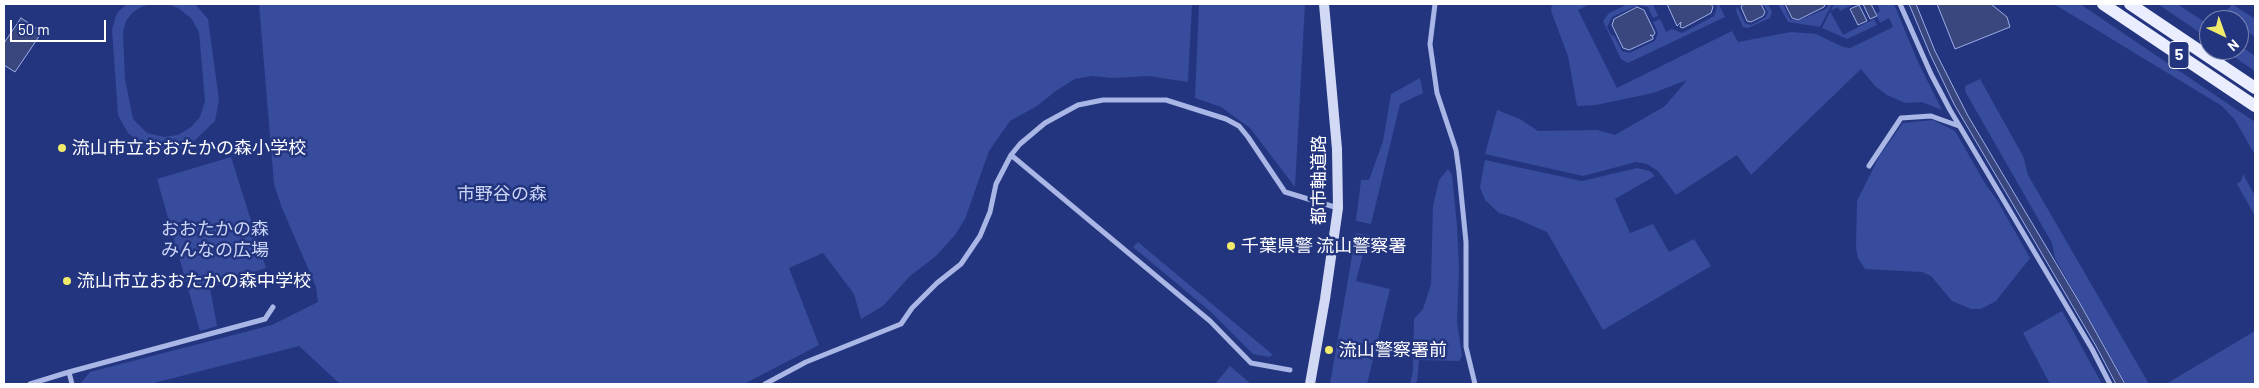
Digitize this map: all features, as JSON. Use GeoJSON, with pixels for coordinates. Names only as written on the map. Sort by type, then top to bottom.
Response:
{"type":"FeatureCollection","features":[{"type":"Feature","properties":{"kind":"main road","name":"5"},"geometry":{"type":"LineString","coordinates":[[2103,4],[2255,106]]}},
{"type":"Feature","properties":{"kind":"main road","name":"5"},"geometry":{"type":"LineString","coordinates":[[2130,4],[2255,88]]}},
{"type":"Feature","properties":{"kind":"street","name":"都市軸道路"},"geometry":{"type":"LineString","coordinates":[[1310,384],[1338,208],[1337,149],[1324,4]]}},
{"type":"Feature","properties":{"kind":"street"},"geometry":{"type":"LineString","coordinates":[[1435,4],[1430,44],[1437,93],[1456,150],[1459,172],[1466,242],[1466,347],[1475,384]]}},
{"type":"Feature","properties":{"kind":"street"},"geometry":{"type":"LineString","coordinates":[[1900,4],[1931,74],[2087,340],[2110,384]]}},
{"type":"Feature","properties":{"kind":"street"},"geometry":{"type":"LineString","coordinates":[[765,384],[806,362],[901,324],[912,308],[937,283],[961,264],[980,236],[990,212],[996,184],[1011,156],[1020,144],[1046,124],[1078,105],[1103,100],[1166,100],[1188,106],[1239,126],[1286,192],[1338,208]]}},
{"type":"Feature","properties":{"kind":"street"},"geometry":{"type":"LineString","coordinates":[[1869,166],[1900,118],[1931,116],[1960,126]]}},
{"type":"Feature","properties":{"kind":"street"},"geometry":{"type":"LineString","coordinates":[[1011,156],[1210,321],[1251,363],[1290,370]]}},
{"type":"Feature","properties":{"kind":"street"},"geometry":{"type":"LineString","coordinates":[[30,384],[265,319],[273,307]]}},
{"type":"Feature","properties":{"kind":"street"},"geometry":{"type":"LineString","coordinates":[[69,372],[72,384]]}},
{"type":"Feature","properties":{"kind":"green space"},"geometry":{"type":"Polygon","coordinates":[[[127,4],[151,4],[141,7],[132,13],[126,21],[123,32],[125,79],[133,119],[147,133],[164,137],[178,135],[191,127],[200,117],[205,101],[199,32],[191,18],[178,8],[168,4],[195,4],[208,19],[219,100],[215,121],[188,147],[166,151],[147,149],[128,133],[118,115],[112,29],[117,13],[127,4]]]}},
{"type":"Feature","properties":{"kind":"green space","name":"市野谷の森"},"geometry":{"type":"Polygon","coordinates":[[[259,4],[1192,4],[1188,82],[1148,76],[1113,78],[1091,76],[1075,79],[1037,106],[1010,121],[989,151],[965,219],[955,235],[936,256],[910,276],[883,306],[861,319],[854,294],[823,253],[789,268],[819,345],[744,384],[340,384],[299,346],[150,384],[80,384],[90,372],[272,325],[318,302],[316,287],[282,208],[274,184],[259,4]]]}},
{"type":"Feature","properties":{"kind":"green space"},"geometry":{"type":"Polygon","coordinates":[[[1199,4],[1305,4],[1295,187],[1250,128],[1221,107],[1195,98],[1199,4]]]}},
{"type":"Feature","properties":{"kind":"green space"},"geometry":{"type":"Polygon","coordinates":[[[1552,4],[1590,4],[1578,10],[1617,88],[1732,31],[1738,42],[1791,32],[1816,34],[1843,47],[1850,48],[1893,27],[1889,18],[1880,23],[1876,14],[1880,11],[1877,4],[1894,4],[1918,62],[1942,110],[1922,102],[1905,103],[1887,95],[1875,86],[1861,69],[1751,175],[1737,155],[1676,195],[1658,171],[1647,164],[1636,162],[1583,176],[1485,154],[1497,110],[1520,119],[1538,131],[1597,130],[1615,135],[1665,106],[1687,80],[1653,93],[1596,105],[1577,106],[1568,56],[1551,11],[1552,4]]]}},
{"type":"Feature","properties":{"kind":"green space"},"geometry":{"type":"Polygon","coordinates":[[[1628,4],[1653,4],[1658,16],[1653,18],[1648,7],[1638,5],[1612,17],[1607,27],[1622,51],[1629,53],[1655,41],[1658,33],[1653,22],[1660,19],[1666,32],[1672,29],[1682,33],[1714,16],[1717,7],[1715,4],[1719,4],[1725,17],[1628,63],[1621,59],[1603,21],[1609,13],[1628,4]]]}},
{"type":"Feature","properties":{"kind":"green space"},"geometry":{"type":"Polygon","coordinates":[[[1763,4],[1768,4],[1772,12],[1770,18],[1748,28],[1743,27],[1736,11],[1737,6],[1745,23],[1751,25],[1766,17],[1768,12],[1763,4]]]}},
{"type":"Feature","properties":{"kind":"green space"},"geometry":{"type":"Polygon","coordinates":[[[1778,4],[1783,4],[1790,19],[1798,21],[1826,9],[1829,4],[1832,4],[1820,27],[1788,22],[1778,4]]]}},
{"type":"Feature","properties":{"kind":"green space"},"geometry":{"type":"Polygon","coordinates":[[[1834,4],[1854,4],[1840,11],[1838,7],[1831,11],[1834,4]]]}},
{"type":"Feature","properties":{"kind":"green space"},"geometry":{"type":"Polygon","coordinates":[[[2054,4],[2080,4],[2255,122],[2255,155],[2235,120],[2222,106],[2054,4]]]}},
{"type":"Feature","properties":{"kind":"green space"},"geometry":{"type":"Polygon","coordinates":[[[2158,4],[2177,4],[2199,18],[2199,32],[2158,4]]]}},
{"type":"Feature","properties":{"kind":"green space"},"geometry":{"type":"Polygon","coordinates":[[[2232,4],[2241,10],[2228,10],[2232,4]]]}},
{"type":"Feature","properties":{"kind":"green space"},"geometry":{"type":"Polygon","coordinates":[[[1830,11],[1843,35],[1874,19],[1877,25],[1847,39],[1822,28],[1830,11]]]}},
{"type":"Feature","properties":{"kind":"green space"},"geometry":{"type":"Polygon","coordinates":[[[2249,15],[2255,19],[2255,37],[2249,33],[2249,15]]]}},
{"type":"Feature","properties":{"kind":"green space"},"geometry":{"type":"Polygon","coordinates":[[[2249,52],[2255,56],[2255,71],[2239,60],[2249,60],[2249,52]]]}},
{"type":"Feature","properties":{"kind":"green space"},"geometry":{"type":"Polygon","coordinates":[[[1420,78],[1423,93],[1400,104],[1371,224],[1356,221],[1361,180],[1369,180],[1383,141],[1391,94],[1420,78]]]}},
{"type":"Feature","properties":{"kind":"green space"},"geometry":{"type":"Polygon","coordinates":[[[1980,79],[2023,156],[2028,175],[2149,384],[2126,384],[2055,258],[2052,243],[1966,93],[1965,86],[1980,79]]]}},
{"type":"Feature","properties":{"kind":"green space"},"geometry":{"type":"Polygon","coordinates":[[[1933,120],[1955,131],[2030,258],[1996,301],[1981,309],[1971,309],[1952,301],[1931,276],[1922,272],[1865,269],[1858,258],[1856,248],[1857,201],[1880,155],[1903,123],[1933,120]]]}},
{"type":"Feature","properties":{"kind":"green space","name":"おおたかの森 みんなの広場"},"geometry":{"type":"Polygon","coordinates":[[[231,157],[266,268],[210,288],[217,326],[200,331],[157,179],[231,157]]]}},
{"type":"Feature","properties":{"kind":"green space"},"geometry":{"type":"Polygon","coordinates":[[[1485,160],[1582,181],[1637,168],[1650,171],[1655,176],[1615,199],[1630,233],[1653,224],[1669,252],[1694,239],[1711,266],[1603,330],[1547,232],[1499,213],[1485,200],[1480,187],[1485,160]]]}},
{"type":"Feature","properties":{"kind":"green space"},"geometry":{"type":"Polygon","coordinates":[[[1448,169],[1452,175],[1457,226],[1459,268],[1457,322],[1462,356],[1459,361],[1419,360],[1417,381],[1414,384],[1410,384],[1413,371],[1414,319],[1423,309],[1431,284],[1433,206],[1439,180],[1448,169]]]}},
{"type":"Feature","properties":{"kind":"green space"},"geometry":{"type":"Polygon","coordinates":[[[2243,174],[2255,196],[2255,216],[2237,184],[2241,181],[2243,174]]]}},
{"type":"Feature","properties":{"kind":"green space"},"geometry":{"type":"Polygon","coordinates":[[[1356,233],[1368,235],[1356,281],[1390,289],[1367,384],[1330,384],[1356,233]]]}},
{"type":"Feature","properties":{"kind":"green space"},"geometry":{"type":"Polygon","coordinates":[[[1138,242],[1273,355],[1269,357],[1253,354],[1211,312],[1133,247],[1138,242]]]}},
{"type":"Feature","properties":{"kind":"green space"},"geometry":{"type":"Polygon","coordinates":[[[2062,311],[2102,384],[2050,384],[2023,333],[2062,311]]]}},
{"type":"Feature","properties":{"kind":"green space"},"geometry":{"type":"Polygon","coordinates":[[[2255,331],[2255,384],[2166,384],[2255,331]]]}},
{"type":"Feature","properties":{"kind":"green space"},"geometry":{"type":"Polygon","coordinates":[[[1230,366],[1251,384],[1215,384],[1230,366]]]}},
{"type":"Feature","properties":{"kind":"shaded area"},"geometry":{"type":"Polygon","coordinates":[[[1667,4],[1711,4],[1713,7],[1711,13],[1683,28],[1680,27],[1681,22],[1677,26],[1667,4]]]}},
{"type":"Feature","properties":{"kind":"shaded area"},"geometry":{"type":"Polygon","coordinates":[[[1743,4],[1761,4],[1765,12],[1763,16],[1751,22],[1747,21],[1741,7],[1743,4]]]}},
{"type":"Feature","properties":{"kind":"shaded area"},"geometry":{"type":"Polygon","coordinates":[[[1785,4],[1825,4],[1824,7],[1798,20],[1792,18],[1785,4]]]}},
{"type":"Feature","properties":{"kind":"shaded area"},"geometry":{"type":"Polygon","coordinates":[[[1863,4],[1871,4],[1877,16],[1870,19],[1863,4]]]}},
{"type":"Feature","properties":{"kind":"shaded area"},"geometry":{"type":"Polygon","coordinates":[[[1909,4],[1916,4],[1935,51],[1968,116],[2078,300],[2125,384],[2116,384],[2096,346],[1954,104],[1909,4]]]}},
{"type":"Feature","properties":{"kind":"shaded area"},"geometry":{"type":"Polygon","coordinates":[[[1937,4],[1991,4],[2007,17],[2010,27],[1955,49],[1937,4]]]}},
{"type":"Feature","properties":{"kind":"shaded area"},"geometry":{"type":"Polygon","coordinates":[[[1859,5],[1867,21],[1858,25],[1850,9],[1859,5]]]}},
{"type":"Feature","properties":{"kind":"shaded area"},"geometry":{"type":"Polygon","coordinates":[[[1637,7],[1644,10],[1655,33],[1653,36],[1650,35],[1653,39],[1629,50],[1623,48],[1612,25],[1614,19],[1637,7]]]}},
{"type":"Feature","properties":{"kind":"shaded area"},"geometry":{"type":"Polygon","coordinates":[[[21,18],[42,32],[15,72],[4,65],[4,43],[21,18]]]}},
{"type":"Feature","properties":{"kind":"place","name":"流山市立おおたかの森小学校"},"geometry":{"type":"Point","coordinates":[62,148]}},
{"type":"Feature","properties":{"kind":"place","name":"千葉県警 流山警察署"},"geometry":{"type":"Point","coordinates":[1231,246]}},
{"type":"Feature","properties":{"kind":"place","name":"流山市立おおたかの森中学校"},"geometry":{"type":"Point","coordinates":[67,281]}},
{"type":"Feature","properties":{"kind":"place","name":"流山警察署前"},"geometry":{"type":"Point","coordinates":[1329,350]}}]}
